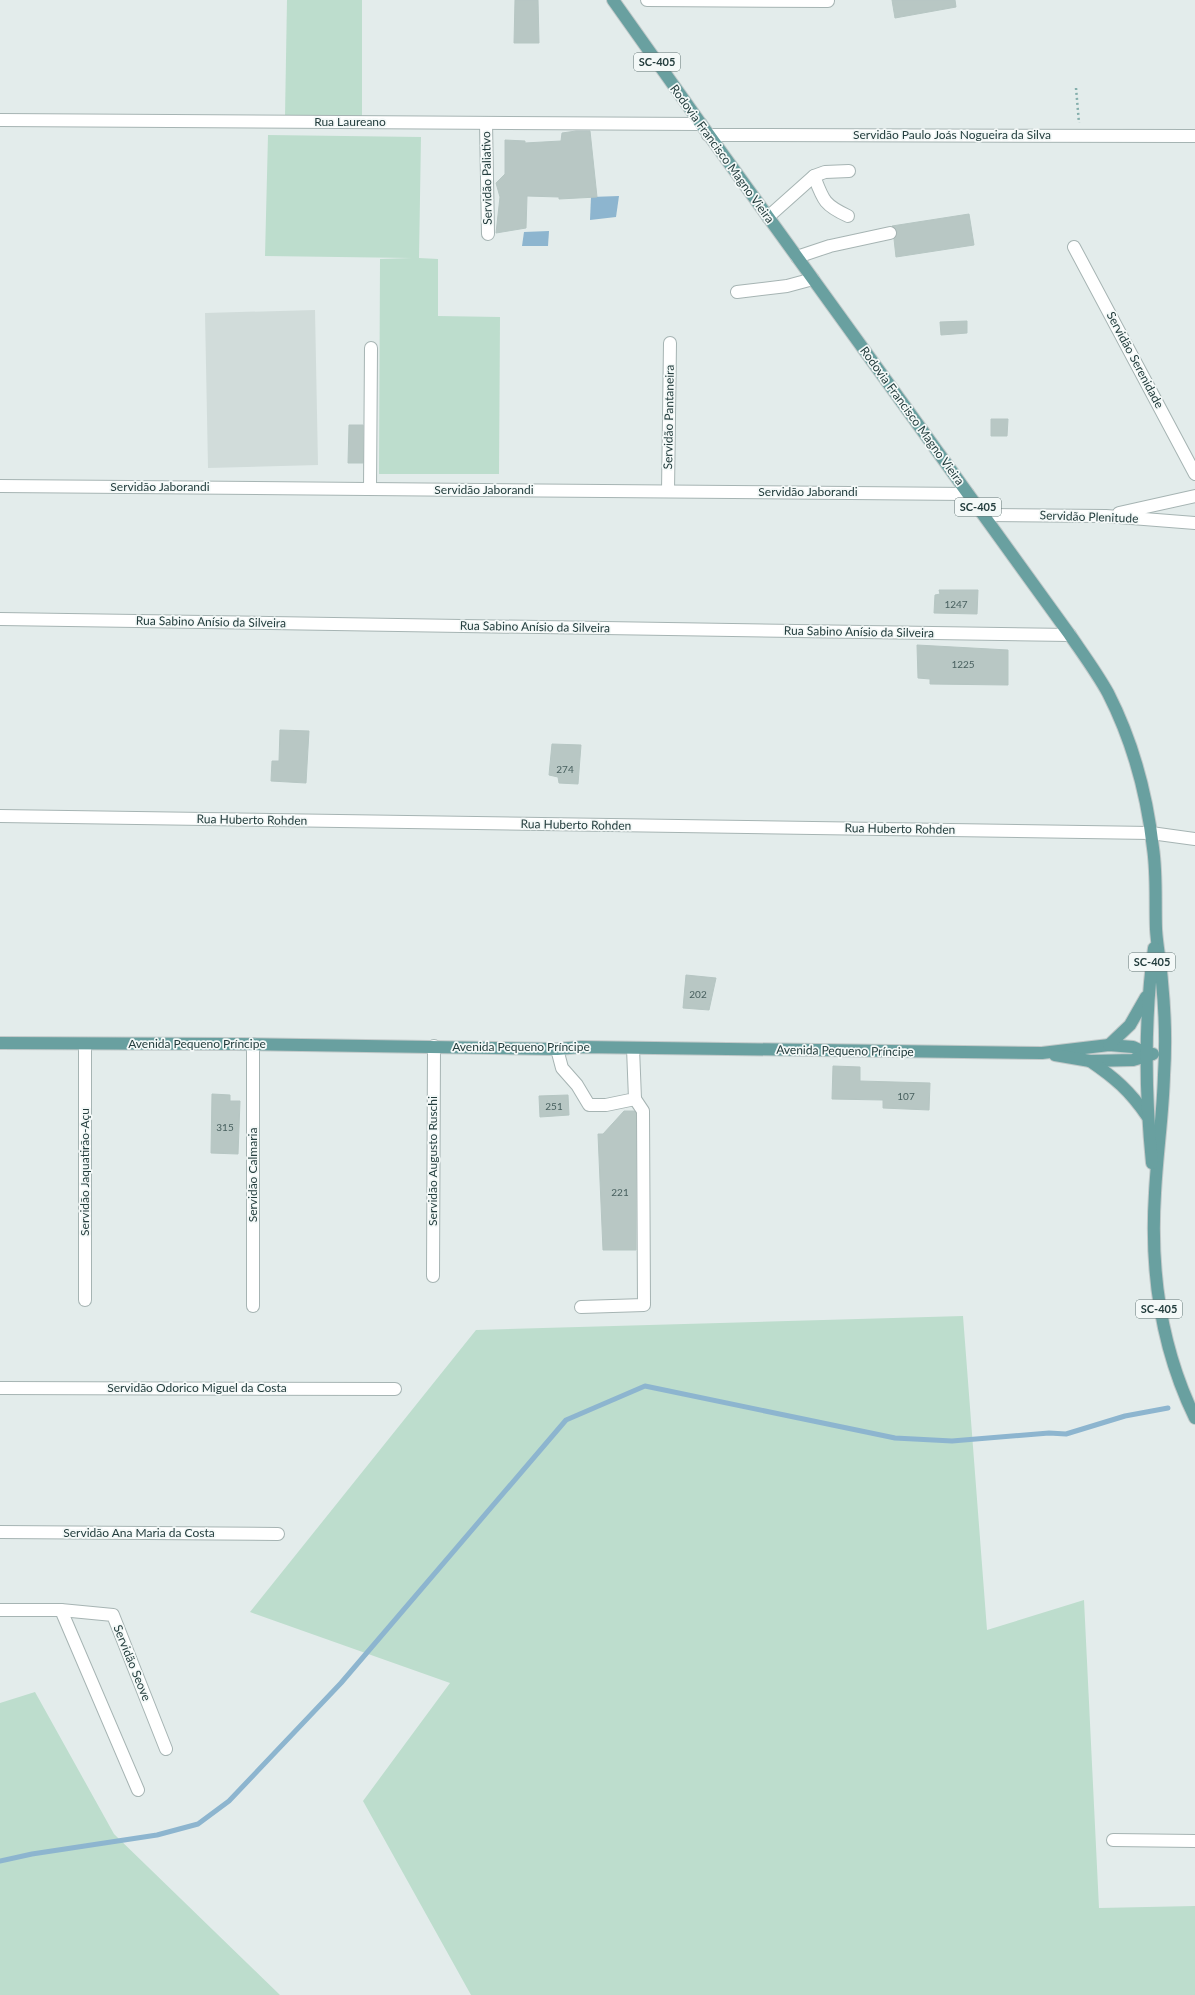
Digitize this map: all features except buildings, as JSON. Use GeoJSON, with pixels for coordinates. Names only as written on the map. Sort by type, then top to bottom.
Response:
{"type":"FeatureCollection","features":[{"type":"Feature","properties":{"kind":"main road","name":"Rodovia Francisco Magno Vieira"},"geometry":{"type":"LineString","coordinates":[[613,0],[708,135],[1070,635],[1108,694],[1124,731],[1138,771],[1151,833],[1155,872],[1156,931],[1162,983],[1164,1075],[1155,1194],[1155,1278],[1159,1307],[1179,1379],[1195,1418]]}},
{"type":"Feature","properties":{"kind":"main road","name":"Rodovia Francisco Magno Vieira"},"geometry":{"type":"LineString","coordinates":[[1155,1194],[1147,1116],[1148,994],[1156,931]]}},
{"type":"Feature","properties":{"kind":"main road"},"geometry":{"type":"LineString","coordinates":[[1109,1045],[1130,1025],[1148,994]]}},
{"type":"Feature","properties":{"kind":"main road","name":"Avenida Pequeno Príncipe"},"geometry":{"type":"LineString","coordinates":[[0,1043],[253,1044],[557,1049],[633,1048],[1042,1053],[1109,1045],[1133,1047],[1148,1054]]}},
{"type":"Feature","properties":{"kind":"main road","name":"Avenida Pequeno Príncipe"},"geometry":{"type":"LineString","coordinates":[[1042,1053],[1090,1061],[1133,1060],[1148,1054]]}},
{"type":"Feature","properties":{"kind":"main road"},"geometry":{"type":"LineString","coordinates":[[1148,1054],[1164,1054]]}},
{"type":"Feature","properties":{"kind":"main road"},"geometry":{"type":"LineString","coordinates":[[1090,1061],[1123,1085],[1135,1098],[1147,1116]]}},
{"type":"Feature","properties":{"kind":"street"},"geometry":{"type":"LineString","coordinates":[[647,0],[828,2]]}},
{"type":"Feature","properties":{"kind":"street","name":"Rua Laureano"},"geometry":{"type":"LineString","coordinates":[[0,120],[701,124]]}},
{"type":"Feature","properties":{"kind":"street","name":"Servidão Paliativo"},"geometry":{"type":"LineString","coordinates":[[486,123],[488,234]]}},
{"type":"Feature","properties":{"kind":"street","name":"Servidão Paulo Joás Nogueira da Silva"},"geometry":{"type":"LineString","coordinates":[[708,135],[1195,136]]}},
{"type":"Feature","properties":{"kind":"street"},"geometry":{"type":"LineString","coordinates":[[768,217],[814,176],[825,172],[849,171]]}},
{"type":"Feature","properties":{"kind":"street"},"geometry":{"type":"LineString","coordinates":[[814,176],[825,202],[831,208],[848,216]]}},
{"type":"Feature","properties":{"kind":"street"},"geometry":{"type":"LineString","coordinates":[[797,257],[830,246],[890,233]]}},
{"type":"Feature","properties":{"kind":"street","name":"Servidão Serenidade"},"geometry":{"type":"LineString","coordinates":[[1074,247],[1195,474]]}},
{"type":"Feature","properties":{"kind":"street"},"geometry":{"type":"LineString","coordinates":[[737,292],[787,286],[813,279]]}},
{"type":"Feature","properties":{"kind":"street","name":"Servidão Pantaneira"},"geometry":{"type":"LineString","coordinates":[[668,491],[670,343]]}},
{"type":"Feature","properties":{"kind":"street"},"geometry":{"type":"LineString","coordinates":[[370,489],[371,348]]}},
{"type":"Feature","properties":{"kind":"street","name":"Servidão Jaborandi"},"geometry":{"type":"LineString","coordinates":[[0,486],[968,494]]}},
{"type":"Feature","properties":{"kind":"street"},"geometry":{"type":"LineString","coordinates":[[1106,516],[1195,496]]}},
{"type":"Feature","properties":{"kind":"street","name":"Servidão Plenitude"},"geometry":{"type":"LineString","coordinates":[[984,515],[1106,516],[1195,523]]}},
{"type":"Feature","properties":{"kind":"street","name":"Rua Sabino Anísio da Silveira"},"geometry":{"type":"LineString","coordinates":[[0,619],[1070,635]]}},
{"type":"Feature","properties":{"kind":"street","name":"Rua Huberto Rohden"},"geometry":{"type":"LineString","coordinates":[[0,816],[1151,833],[1195,839]]}},
{"type":"Feature","properties":{"kind":"street","name":"Servidão Jaquatirão-Açu"},"geometry":{"type":"LineString","coordinates":[[85,1044],[85,1300]]}},
{"type":"Feature","properties":{"kind":"street","name":"Servidão Calmaria"},"geometry":{"type":"LineString","coordinates":[[253,1044],[253,1306]]}},
{"type":"Feature","properties":{"kind":"street","name":"Servidão Augusto Ruschi"},"geometry":{"type":"LineString","coordinates":[[433,1276],[434,1046]]}},
{"type":"Feature","properties":{"kind":"street"},"geometry":{"type":"LineString","coordinates":[[581,1307],[644,1305],[643,1111],[635,1099],[633,1048]]}},
{"type":"Feature","properties":{"kind":"street"},"geometry":{"type":"LineString","coordinates":[[557,1049],[562,1068],[577,1085],[590,1105],[606,1106],[635,1099]]}},
{"type":"Feature","properties":{"kind":"street","name":"Servidão Odorico Miguel da Costa"},"geometry":{"type":"LineString","coordinates":[[0,1388],[395,1388]]}},
{"type":"Feature","properties":{"kind":"street","name":"Servidão Ana Maria da Costa"},"geometry":{"type":"LineString","coordinates":[[0,1532],[278,1534]]}},
{"type":"Feature","properties":{"kind":"street","name":"Servidão Seove"},"geometry":{"type":"LineString","coordinates":[[0,1610],[60,1610],[113,1615],[166,1749]]}},
{"type":"Feature","properties":{"kind":"street"},"geometry":{"type":"LineString","coordinates":[[60,1610],[138,1790]]}},
{"type":"Feature","properties":{"kind":"street"},"geometry":{"type":"LineString","coordinates":[[1113,1840],[1195,1841]]}},
{"type":"Feature","properties":{"kind":"path"},"geometry":{"type":"LineString","coordinates":[[1076,88],[1080,136]]}},
{"type":"Feature","properties":{"kind":"shaded area"},"geometry":{"type":"Polygon","coordinates":[[[315,310],[318,465],[208,468],[205,313],[315,310]]]}},
{"type":"Feature","properties":{"kind":"green space"},"geometry":{"type":"Polygon","coordinates":[[[287,0],[362,0],[362,117],[285,116],[287,0]]]}},
{"type":"Feature","properties":{"kind":"green space"},"geometry":{"type":"Polygon","coordinates":[[[268,135],[421,137],[419,258],[438,259],[438,316],[500,317],[499,474],[379,474],[380,259],[412,258],[265,256],[268,135]]]}},
{"type":"Feature","properties":{"kind":"green space"},"geometry":{"type":"Polygon","coordinates":[[[963,1316],[987,1630],[1084,1600],[1099,1908],[1195,1906],[1195,1995],[471,1995],[363,1801],[450,1683],[250,1612],[476,1330],[963,1316]]]}},
{"type":"Feature","properties":{"kind":"green space"},"geometry":{"type":"Polygon","coordinates":[[[35,1692],[114,1834],[280,1995],[0,1995],[0,1703],[35,1692]]]}},
{"type":"Feature","properties":{"kind":"water"},"geometry":{"type":"Polygon","coordinates":[[[619,196],[616,217],[590,220],[591,197],[619,196]]]}},
{"type":"Feature","properties":{"kind":"water"},"geometry":{"type":"Polygon","coordinates":[[[549,231],[548,246],[522,246],[524,232],[549,231]]]}},
{"type":"Feature","properties":{"kind":"waterway"},"geometry":{"type":"LineString","coordinates":[[0,1861],[32,1854],[157,1835],[198,1824],[229,1801],[341,1683],[566,1420],[645,1386],[895,1438],[952,1441],[1049,1433],[1066,1434],[1125,1416],[1168,1408]]}}]}
